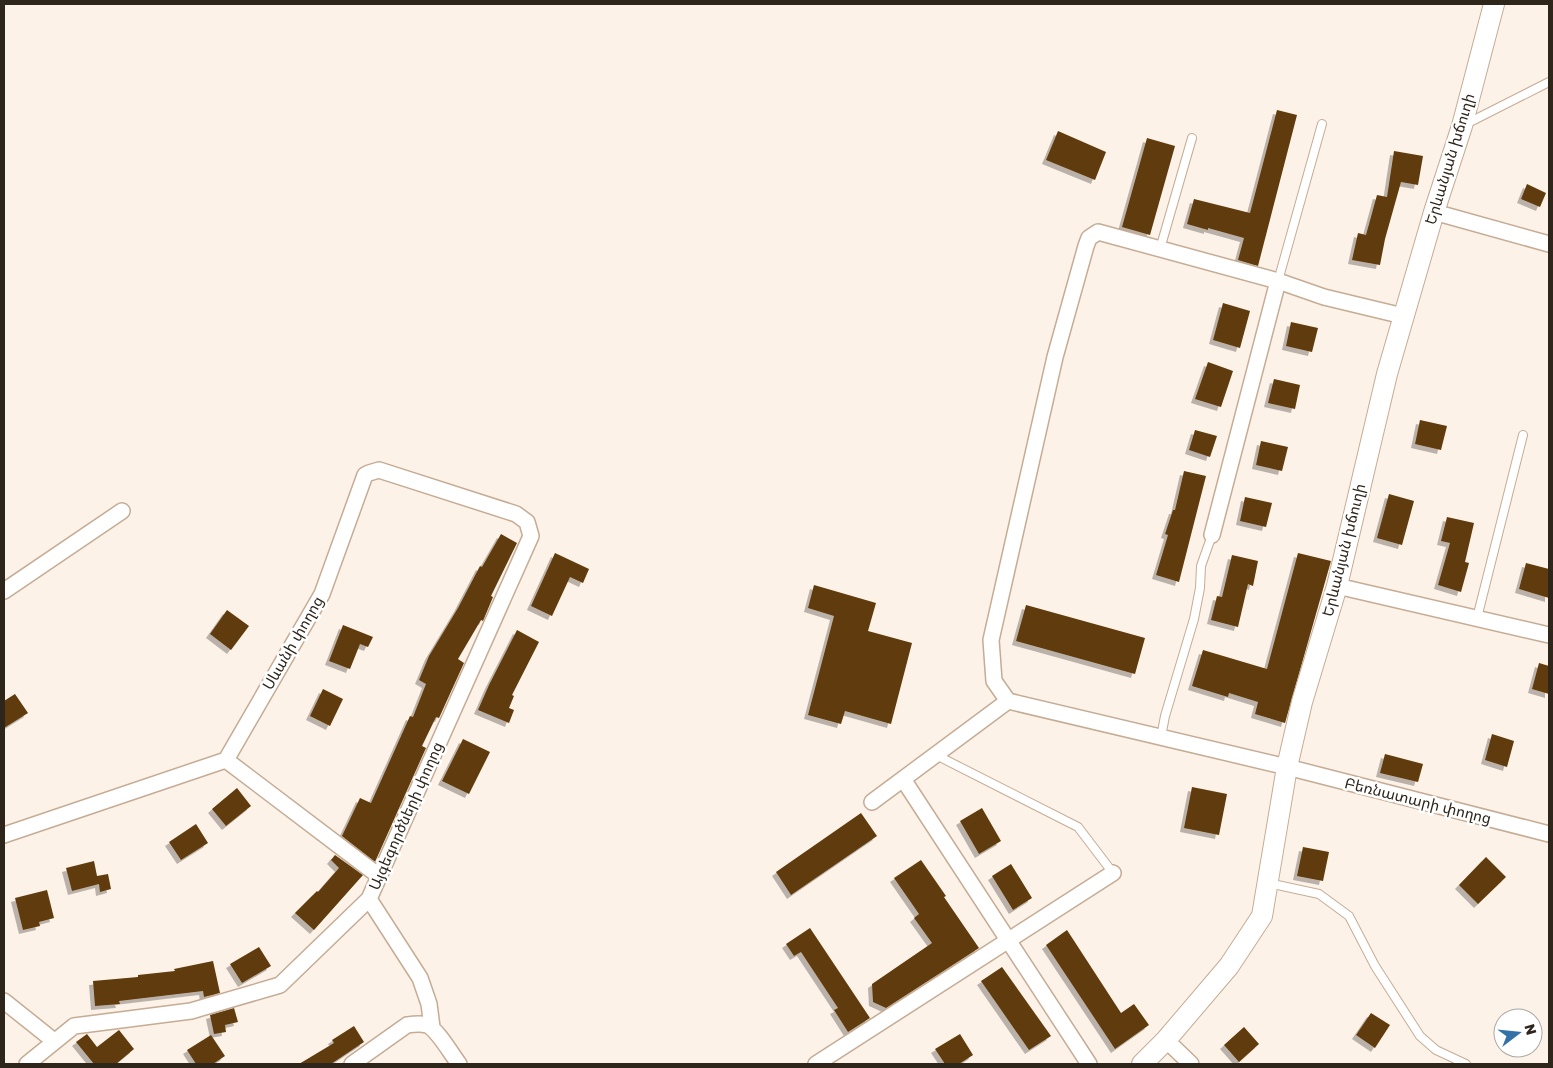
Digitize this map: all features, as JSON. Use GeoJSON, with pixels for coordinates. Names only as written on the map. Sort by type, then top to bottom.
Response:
{"type":"FeatureCollection","features":[{"type":"Feature","properties":{"kind":"main road","name":"Երևանյան խճուղի"},"geometry":{"type":"LineString","coordinates":[[1142,1064],[1166,1040],[1228,966],[1262,916],[1287,767],[1302,702],[1337,586],[1387,374],[1434,212],[1462,126],[1494,4]]}},
{"type":"Feature","properties":{"kind":"street"},"geometry":{"type":"LineString","coordinates":[[1434,212],[1549,244]]}},
{"type":"Feature","properties":{"kind":"street"},"geometry":{"type":"LineString","coordinates":[[872,802],[1008,701],[994,681],[991,640],[1055,356],[1089,238],[1098,232],[1278,280],[1324,297],[1403,316]]}},
{"type":"Feature","properties":{"kind":"street"},"geometry":{"type":"LineString","coordinates":[[1212,535],[1278,280]]}},
{"type":"Feature","properties":{"kind":"street","name":"Սևանի փողոց"},"geometry":{"type":"LineString","coordinates":[[226,760],[322,594],[365,476],[369,473],[379,470],[516,514],[527,522],[531,536]]}},
{"type":"Feature","properties":{"kind":"street"},"geometry":{"type":"LineString","coordinates":[[4,590],[122,511]]}},
{"type":"Feature","properties":{"kind":"street","name":"Այգեգործների փողոց"},"geometry":{"type":"LineString","coordinates":[[27,1064],[74,1026],[191,1011],[280,985],[370,899],[531,536]]}},
{"type":"Feature","properties":{"kind":"street"},"geometry":{"type":"LineString","coordinates":[[1337,586],[1549,635]]}},
{"type":"Feature","properties":{"kind":"street","name":"Բեռնատարի փողոց"},"geometry":{"type":"LineString","coordinates":[[1008,701],[1287,767],[1549,834]]}},
{"type":"Feature","properties":{"kind":"street"},"geometry":{"type":"LineString","coordinates":[[4,836],[226,760],[379,876]]}},
{"type":"Feature","properties":{"kind":"street"},"geometry":{"type":"LineString","coordinates":[[903,780],[1089,1064]]}},
{"type":"Feature","properties":{"kind":"street"},"geometry":{"type":"LineString","coordinates":[[816,1064],[1113,873]]}},
{"type":"Feature","properties":{"kind":"street"},"geometry":{"type":"LineString","coordinates":[[370,899],[420,978],[429,1004],[432,1027],[459,1064]]}},
{"type":"Feature","properties":{"kind":"street"},"geometry":{"type":"LineString","coordinates":[[4,1001],[54,1041]]}},
{"type":"Feature","properties":{"kind":"street"},"geometry":{"type":"LineString","coordinates":[[352,1064],[407,1026],[425,1024],[432,1027]]}},
{"type":"Feature","properties":{"kind":"street"},"geometry":{"type":"LineString","coordinates":[[1166,1040],[1191,1064]]}},
{"type":"Feature","properties":{"kind":"lane"},"geometry":{"type":"LineString","coordinates":[[1462,126],[1549,82]]}},
{"type":"Feature","properties":{"kind":"lane"},"geometry":{"type":"LineString","coordinates":[[1278,280],[1322,124]]}},
{"type":"Feature","properties":{"kind":"lane"},"geometry":{"type":"LineString","coordinates":[[1160,249],[1192,138]]}},
{"type":"Feature","properties":{"kind":"lane"},"geometry":{"type":"LineString","coordinates":[[1476,618],[1523,435]]}},
{"type":"Feature","properties":{"kind":"lane"},"geometry":{"type":"LineString","coordinates":[[1161,737],[1165,716],[1194,619],[1200,588],[1201,566],[1212,535]]}},
{"type":"Feature","properties":{"kind":"lane"},"geometry":{"type":"LineString","coordinates":[[936,755],[1078,828],[1113,873]]}},
{"type":"Feature","properties":{"kind":"lane"},"geometry":{"type":"LineString","coordinates":[[1268,883],[1319,894],[1349,916],[1376,966],[1420,1036],[1436,1050],[1466,1064]]}},
{"type":"Feature","properties":{"kind":"building"},"geometry":{"type":"Polygon","coordinates":[[[1277,110],[1297,115],[1258,266],[1238,260],[1244,238],[1187,224],[1194,199],[1250,213],[1277,110]]]}},
{"type":"Feature","properties":{"kind":"building"},"geometry":{"type":"Polygon","coordinates":[[[1058,131],[1106,152],[1095,180],[1046,160],[1058,131]]]}},
{"type":"Feature","properties":{"kind":"building"},"geometry":{"type":"Polygon","coordinates":[[[1147,138],[1175,146],[1150,235],[1122,227],[1147,138]]]}},
{"type":"Feature","properties":{"kind":"building"},"geometry":{"type":"Polygon","coordinates":[[[1394,151],[1423,156],[1418,185],[1401,182],[1385,239],[1380,265],[1352,260],[1358,233],[1366,235],[1377,195],[1387,197],[1394,151]]]}},
{"type":"Feature","properties":{"kind":"building"},"geometry":{"type":"Polygon","coordinates":[[[1527,184],[1546,193],[1540,207],[1521,199],[1527,184]]]}},
{"type":"Feature","properties":{"kind":"building"},"geometry":{"type":"Polygon","coordinates":[[[1223,303],[1250,311],[1240,348],[1213,340],[1223,303]]]}},
{"type":"Feature","properties":{"kind":"building"},"geometry":{"type":"Polygon","coordinates":[[[1291,322],[1318,328],[1312,352],[1286,346],[1291,322]]]}},
{"type":"Feature","properties":{"kind":"building"},"geometry":{"type":"Polygon","coordinates":[[[1208,362],[1233,371],[1221,407],[1195,399],[1208,362]]]}},
{"type":"Feature","properties":{"kind":"building"},"geometry":{"type":"Polygon","coordinates":[[[1274,379],[1300,385],[1295,409],[1268,403],[1274,379]]]}},
{"type":"Feature","properties":{"kind":"building"},"geometry":{"type":"Polygon","coordinates":[[[1420,420],[1447,426],[1441,450],[1415,444],[1420,420]]]}},
{"type":"Feature","properties":{"kind":"building"},"geometry":{"type":"Polygon","coordinates":[[[1195,430],[1217,436],[1210,457],[1189,450],[1195,430]]]}},
{"type":"Feature","properties":{"kind":"building"},"geometry":{"type":"Polygon","coordinates":[[[1261,441],[1288,447],[1282,471],[1256,465],[1261,441]]]}},
{"type":"Feature","properties":{"kind":"building"},"geometry":{"type":"Polygon","coordinates":[[[1184,471],[1206,476],[1179,582],[1156,575],[1168,535],[1165,534],[1173,510],[1175,510],[1184,471]]]}},
{"type":"Feature","properties":{"kind":"building"},"geometry":{"type":"Polygon","coordinates":[[[1389,494],[1414,501],[1402,545],[1377,538],[1389,494]]]}},
{"type":"Feature","properties":{"kind":"building"},"geometry":{"type":"Polygon","coordinates":[[[1245,497],[1272,503],[1266,527],[1240,521],[1245,497]]]}},
{"type":"Feature","properties":{"kind":"building"},"geometry":{"type":"Polygon","coordinates":[[[1447,517],[1474,523],[1465,562],[1469,563],[1461,592],[1438,585],[1450,543],[1441,541],[1447,517]]]}},
{"type":"Feature","properties":{"kind":"building"},"geometry":{"type":"Polygon","coordinates":[[[501,534],[517,543],[491,596],[493,597],[483,621],[481,620],[458,659],[464,663],[439,718],[436,717],[422,746],[426,748],[375,862],[342,836],[360,798],[371,803],[410,716],[413,717],[426,684],[419,680],[429,656],[458,608],[480,566],[482,567],[501,534]]]}},
{"type":"Feature","properties":{"kind":"building"},"geometry":{"type":"Polygon","coordinates":[[[555,553],[589,569],[583,583],[570,577],[552,616],[531,606],[555,553]]]}},
{"type":"Feature","properties":{"kind":"building"},"geometry":{"type":"Polygon","coordinates":[[[1298,553],[1331,561],[1285,723],[1255,714],[1258,702],[1229,693],[1228,697],[1192,686],[1203,650],[1267,669],[1298,553]]]}},
{"type":"Feature","properties":{"kind":"building"},"geometry":{"type":"Polygon","coordinates":[[[1232,555],[1258,561],[1253,586],[1248,584],[1238,627],[1211,620],[1217,596],[1222,597],[1232,555]]]}},
{"type":"Feature","properties":{"kind":"building"},"geometry":{"type":"Polygon","coordinates":[[[1526,563],[1549,569],[1549,598],[1519,589],[1526,563]]]}},
{"type":"Feature","properties":{"kind":"building"},"geometry":{"type":"Polygon","coordinates":[[[814,585],[876,603],[868,631],[912,643],[891,724],[845,711],[841,724],[808,715],[834,616],[808,608],[814,585]]]}},
{"type":"Feature","properties":{"kind":"building"},"geometry":{"type":"Polygon","coordinates":[[[1026,605],[1145,638],[1135,674],[1016,641],[1026,605]]]}},
{"type":"Feature","properties":{"kind":"building"},"geometry":{"type":"Polygon","coordinates":[[[227,610],[249,626],[231,650],[210,634],[227,610]]]}},
{"type":"Feature","properties":{"kind":"building"},"geometry":{"type":"Polygon","coordinates":[[[343,625],[373,637],[368,647],[360,644],[350,669],[329,661],[343,625]]]}},
{"type":"Feature","properties":{"kind":"building"},"geometry":{"type":"Polygon","coordinates":[[[517,630],[539,642],[512,695],[514,696],[509,708],[514,710],[509,723],[478,710],[517,630]]]}},
{"type":"Feature","properties":{"kind":"building"},"geometry":{"type":"Polygon","coordinates":[[[1539,663],[1549,666],[1549,694],[1532,689],[1539,663]]]}},
{"type":"Feature","properties":{"kind":"building"},"geometry":{"type":"Polygon","coordinates":[[[323,689],[343,699],[330,726],[310,716],[323,689]]]}},
{"type":"Feature","properties":{"kind":"building"},"geometry":{"type":"Polygon","coordinates":[[[15,694],[28,713],[4,728],[4,701],[15,694]]]}},
{"type":"Feature","properties":{"kind":"building"},"geometry":{"type":"Polygon","coordinates":[[[1492,734],[1514,741],[1507,767],[1485,760],[1492,734]]]}},
{"type":"Feature","properties":{"kind":"building"},"geometry":{"type":"Polygon","coordinates":[[[463,739],[490,752],[469,794],[442,781],[463,739]]]}},
{"type":"Feature","properties":{"kind":"building"},"geometry":{"type":"Polygon","coordinates":[[[1385,754],[1423,764],[1418,782],[1380,773],[1385,754]]]}},
{"type":"Feature","properties":{"kind":"building"},"geometry":{"type":"Polygon","coordinates":[[[1192,787],[1227,794],[1219,835],[1184,828],[1192,787]]]}},
{"type":"Feature","properties":{"kind":"building"},"geometry":{"type":"Polygon","coordinates":[[[237,788],[251,806],[226,826],[212,809],[237,788]]]}},
{"type":"Feature","properties":{"kind":"building"},"geometry":{"type":"Polygon","coordinates":[[[982,808],[1001,841],[979,854],[960,821],[982,808]]]}},
{"type":"Feature","properties":{"kind":"building"},"geometry":{"type":"Polygon","coordinates":[[[861,813],[877,836],[791,895],[776,872],[861,813]]]}},
{"type":"Feature","properties":{"kind":"building"},"geometry":{"type":"Polygon","coordinates":[[[196,824],[208,843],[181,860],[169,842],[196,824]]]}},
{"type":"Feature","properties":{"kind":"building"},"geometry":{"type":"Polygon","coordinates":[[[1303,847],[1329,852],[1323,881],[1297,876],[1303,847]]]}},
{"type":"Feature","properties":{"kind":"building"},"geometry":{"type":"Polygon","coordinates":[[[335,855],[363,875],[314,930],[295,913],[318,892],[339,868],[331,860],[335,855]]]}},
{"type":"Feature","properties":{"kind":"building"},"geometry":{"type":"Polygon","coordinates":[[[1486,857],[1506,877],[1478,904],[1459,885],[1486,857]]]}},
{"type":"Feature","properties":{"kind":"building"},"geometry":{"type":"Polygon","coordinates":[[[921,860],[979,948],[886,1008],[873,1002],[872,984],[932,943],[914,918],[919,914],[894,878],[921,860]]]}},
{"type":"Feature","properties":{"kind":"building"},"geometry":{"type":"Polygon","coordinates":[[[94,861],[97,876],[108,874],[111,889],[100,892],[99,884],[72,891],[66,868],[94,861]]]}},
{"type":"Feature","properties":{"kind":"building"},"geometry":{"type":"Polygon","coordinates":[[[1011,864],[1032,898],[1013,910],[992,876],[1011,864]]]}},
{"type":"Feature","properties":{"kind":"building"},"geometry":{"type":"Polygon","coordinates":[[[47,890],[54,918],[39,922],[40,926],[23,930],[15,898],[47,890]]]}},
{"type":"Feature","properties":{"kind":"building"},"geometry":{"type":"Polygon","coordinates":[[[810,928],[870,1018],[848,1032],[834,1010],[838,1008],[801,952],[794,956],[786,944],[810,928]]]}},
{"type":"Feature","properties":{"kind":"building"},"geometry":{"type":"Polygon","coordinates":[[[1067,930],[1121,1013],[1134,1004],[1149,1025],[1115,1049],[1046,945],[1067,930]]]}},
{"type":"Feature","properties":{"kind":"building"},"geometry":{"type":"Polygon","coordinates":[[[259,947],[271,966],[242,983],[230,964],[259,947]]]}},
{"type":"Feature","properties":{"kind":"building"},"geometry":{"type":"Polygon","coordinates":[[[213,961],[220,993],[204,997],[203,991],[119,1001],[120,1004],[95,1006],[93,981],[175,971],[174,969],[213,961]]]}},
{"type":"Feature","properties":{"kind":"building"},"geometry":{"type":"Polygon","coordinates":[[[1002,967],[1051,1036],[1029,1050],[981,981],[1002,967]]]}},
{"type":"Feature","properties":{"kind":"building"},"geometry":{"type":"Polygon","coordinates":[[[234,1008],[238,1022],[225,1025],[226,1032],[214,1034],[210,1015],[234,1008]]]}},
{"type":"Feature","properties":{"kind":"building"},"geometry":{"type":"Polygon","coordinates":[[[1371,1013],[1390,1025],[1375,1048],[1356,1035],[1371,1013]]]}},
{"type":"Feature","properties":{"kind":"building"},"geometry":{"type":"Polygon","coordinates":[[[354,1026],[364,1042],[331,1064],[299,1064],[334,1043],[332,1040],[354,1026]]]}},
{"type":"Feature","properties":{"kind":"building"},"geometry":{"type":"Polygon","coordinates":[[[1244,1027],[1259,1044],[1239,1062],[1224,1045],[1244,1027]]]}},
{"type":"Feature","properties":{"kind":"building"},"geometry":{"type":"Polygon","coordinates":[[[119,1030],[134,1049],[116,1064],[94,1064],[76,1042],[87,1034],[97,1047],[119,1030]]]}},
{"type":"Feature","properties":{"kind":"building"},"geometry":{"type":"Polygon","coordinates":[[[960,1034],[973,1055],[959,1064],[945,1064],[935,1049],[960,1034]]]}},
{"type":"Feature","properties":{"kind":"building"},"geometry":{"type":"Polygon","coordinates":[[[211,1035],[225,1056],[213,1064],[196,1064],[187,1050],[211,1035]]]}}]}
